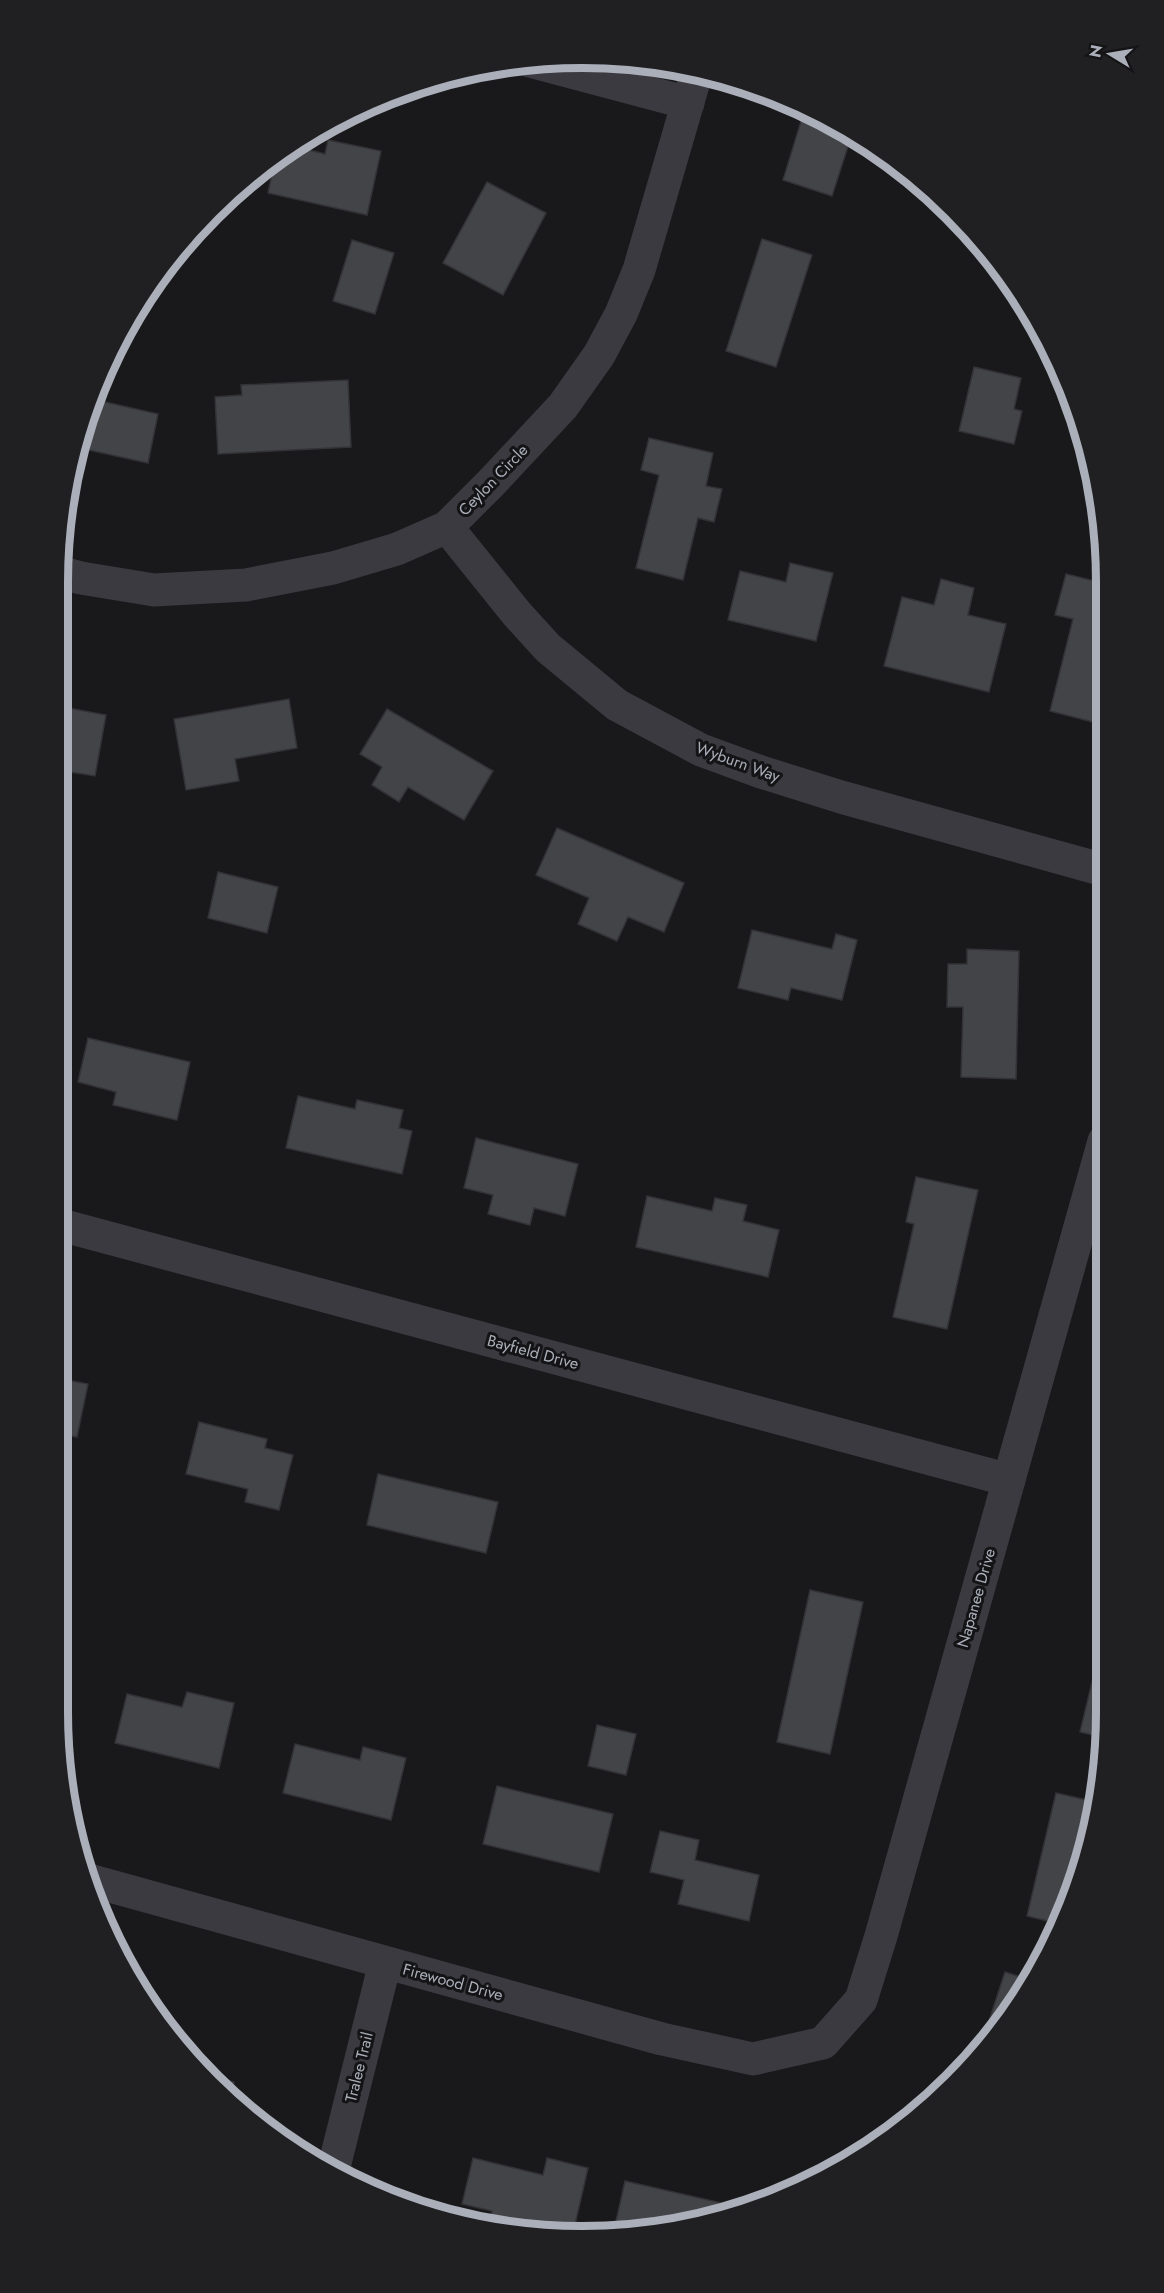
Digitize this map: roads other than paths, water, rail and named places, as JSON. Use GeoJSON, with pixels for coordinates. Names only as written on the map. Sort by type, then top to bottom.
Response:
{"type":"FeatureCollection","features":[{"type":"Feature","properties":{"kind":"street"},"geometry":{"type":"LineString","coordinates":[[559,69],[688,103]]}},
{"type":"Feature","properties":{"kind":"street","name":"Ceylon Circle"},"geometry":{"type":"LineString","coordinates":[[68,575],[154,590],[246,585],[354,562],[397,549],[447,527],[563,406],[599,355],[621,314],[639,270],[694,80]]}},
{"type":"Feature","properties":{"kind":"street","name":"Wyburn Way"},"geometry":{"type":"LineString","coordinates":[[447,527],[517,614],[548,648],[618,705],[701,750],[841,797],[1096,868]]}},
{"type":"Feature","properties":{"kind":"street","name":"Napanee Drive"},"geometry":{"type":"LineString","coordinates":[[823,2043],[861,2000],[881,1936],[1096,1170]]}},
{"type":"Feature","properties":{"kind":"street","name":"Bayfield Drive"},"geometry":{"type":"LineString","coordinates":[[68,1227],[1009,1480]]}},
{"type":"Feature","properties":{"kind":"street","name":"Firewood Drive"},"geometry":{"type":"LineString","coordinates":[[97,1882],[662,2039],[753,2059],[823,2043]]}},
{"type":"Feature","properties":{"kind":"street","name":"Tralee Trail"},"geometry":{"type":"LineString","coordinates":[[335,2162],[386,1963]]}}]}
